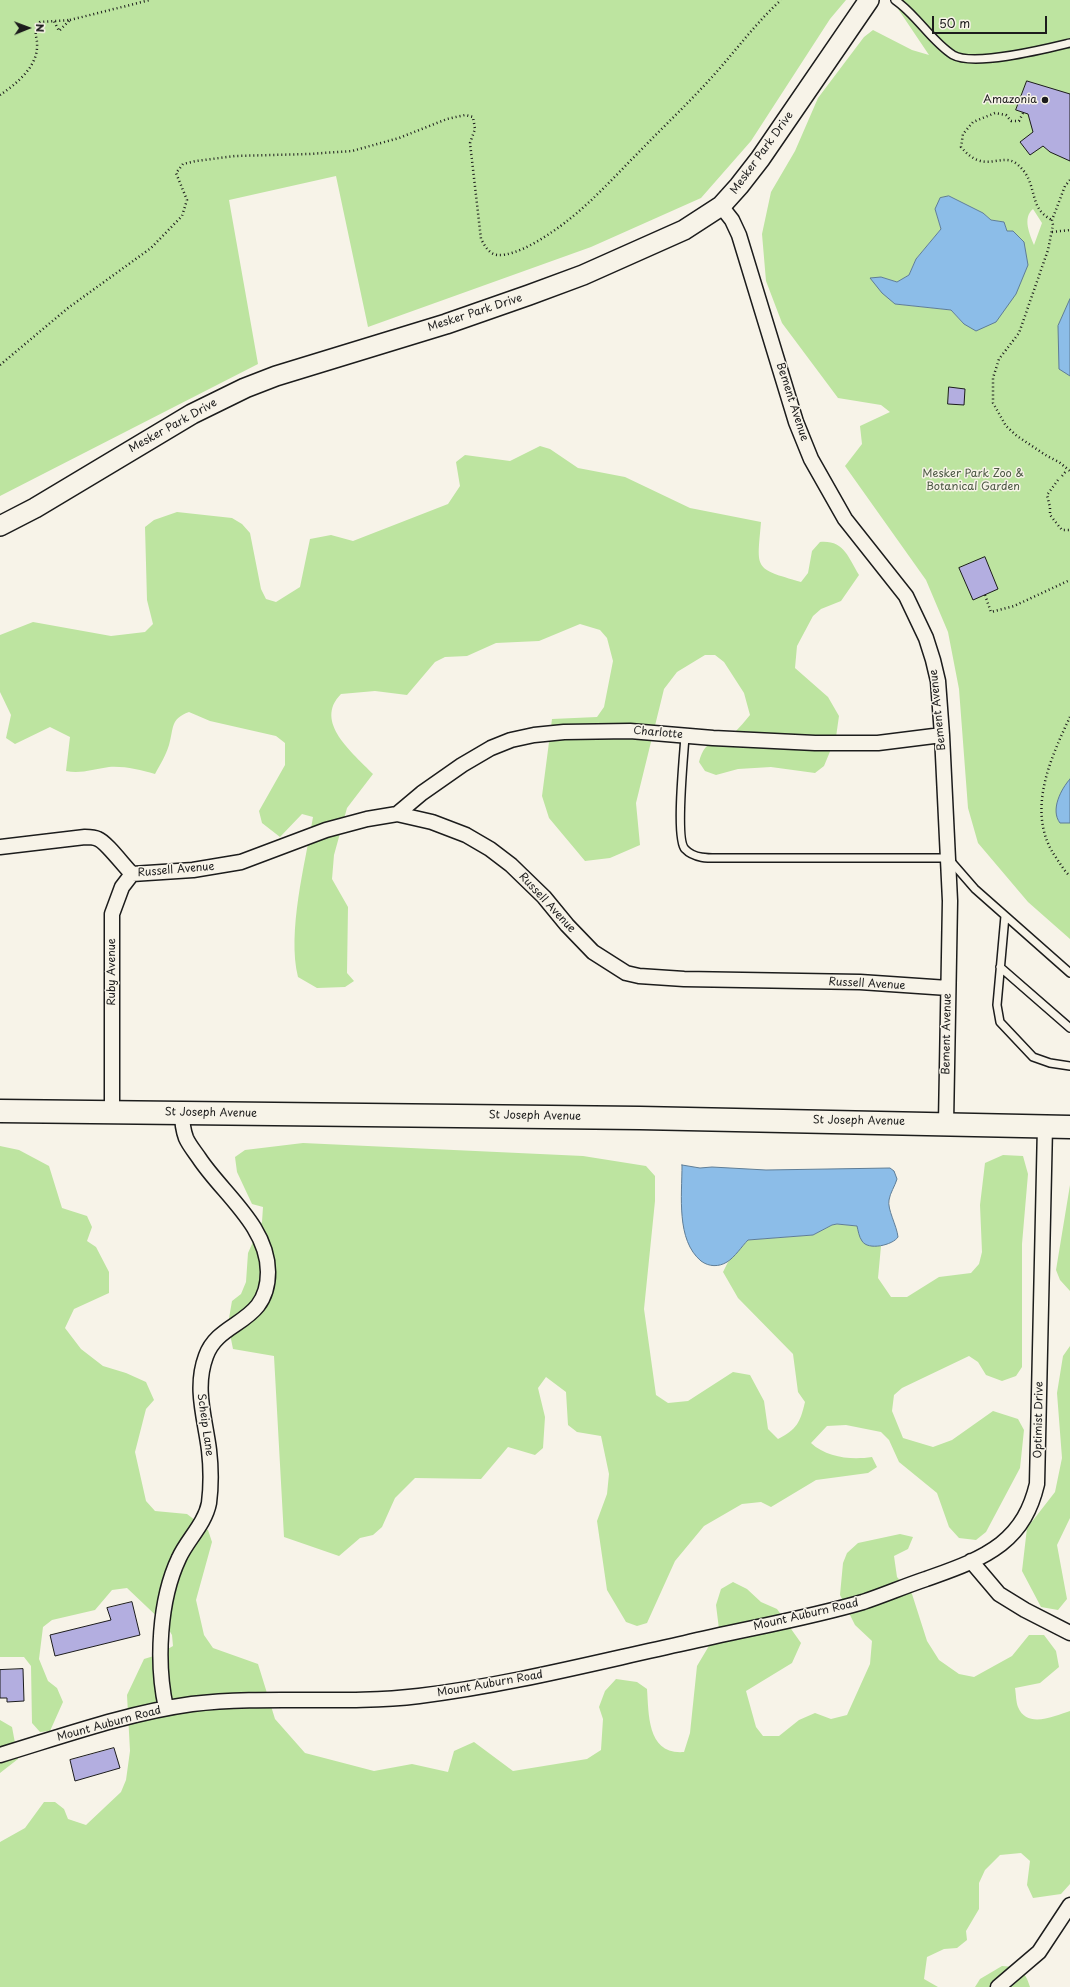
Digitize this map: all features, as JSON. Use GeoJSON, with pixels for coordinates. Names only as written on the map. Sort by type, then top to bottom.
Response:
{"type":"FeatureCollection","features":[{"type":"Feature","properties":{"kind":"main road","name":"St Joseph Avenue"},"geometry":{"type":"LineString","coordinates":[[0,1111],[112,1111],[946,1123],[1070,1127]]}},
{"type":"Feature","properties":{"kind":"street","name":"Mesker Park Drive"},"geometry":{"type":"LineString","coordinates":[[0,526],[35,508],[192,414],[239,391],[276,376],[446,324],[576,277],[662,241],[684,230],[721,206],[760,159],[869,0]]}},
{"type":"Feature","properties":{"kind":"street","name":"Bement Avenue"},"geometry":{"type":"LineString","coordinates":[[721,206],[732,220],[739,235],[796,422],[811,459],[845,519],[906,596],[926,638],[938,681],[950,901],[946,1123]]}},
{"type":"Feature","properties":{"kind":"street","name":"Charlotte"},"geometry":{"type":"LineString","coordinates":[[397,814],[422,793],[462,765],[491,748],[511,740],[534,735],[602,730],[815,743],[878,743],[942,735]]}},
{"type":"Feature","properties":{"kind":"street","name":"Russell Avenue"},"geometry":{"type":"LineString","coordinates":[[132,874],[193,870],[241,862],[326,830],[367,819],[397,814],[432,822],[466,834],[490,849],[511,865],[544,897],[567,925],[593,952],[626,973],[639,976],[684,979],[860,982],[948,988]]}},
{"type":"Feature","properties":{"kind":"street"},"geometry":{"type":"LineString","coordinates":[[0,847],[85,837],[98,839],[108,846],[120,863],[132,874]]}},
{"type":"Feature","properties":{"kind":"street","name":"Ruby Avenue"},"geometry":{"type":"LineString","coordinates":[[112,1111],[112,914],[122,887],[132,874]]}},
{"type":"Feature","properties":{"kind":"street","name":"Scheip Lane"},"geometry":{"type":"LineString","coordinates":[[166,1708],[161,1654],[164,1610],[174,1569],[180,1556],[203,1520],[208,1505],[210,1452],[200,1392],[206,1356],[213,1343],[220,1335],[251,1315],[257,1308],[264,1292],[268,1272],[263,1247],[254,1229],[203,1164],[187,1140],[183,1126],[182,1112]]}},
{"type":"Feature","properties":{"kind":"street","name":"Optimist Drive"},"geometry":{"type":"LineString","coordinates":[[971,1561],[999,1545],[1017,1529],[1033,1501],[1037,1484],[1045,1126]]}},
{"type":"Feature","properties":{"kind":"street"},"geometry":{"type":"LineString","coordinates":[[971,1561],[991,1586],[1000,1594],[1025,1610],[1070,1633]]}},
{"type":"Feature","properties":{"kind":"street","name":"Mount Auburn Road"},"geometry":{"type":"LineString","coordinates":[[0,1756],[114,1721],[166,1708],[246,1700],[375,1700],[473,1688],[617,1659],[863,1602],[971,1561]]}},
{"type":"Feature","properties":{"kind":"street"},"geometry":{"type":"LineString","coordinates":[[998,1987],[1039,1952],[1070,1905]]}},
{"type":"Feature","properties":{"kind":"lane"},"geometry":{"type":"LineString","coordinates":[[895,0],[954,55],[970,60],[1018,54],[1070,43]]}},
{"type":"Feature","properties":{"kind":"lane"},"geometry":{"type":"LineString","coordinates":[[685,736],[680,822],[681,843],[690,853],[700,857],[727,858],[948,858],[975,889],[1070,974]]}},
{"type":"Feature","properties":{"kind":"lane"},"geometry":{"type":"LineString","coordinates":[[1005,916],[997,1005],[1000,1022],[1033,1057],[1050,1064],[1070,1066]]}},
{"type":"Feature","properties":{"kind":"lane"},"geometry":{"type":"LineString","coordinates":[[1000,968],[1070,1028]]}},
{"type":"Feature","properties":{"kind":"path"},"geometry":{"type":"LineString","coordinates":[[0,96],[35,63],[37,48],[35,32],[40,22],[70,20],[150,0]]}},
{"type":"Feature","properties":{"kind":"path"},"geometry":{"type":"LineString","coordinates":[[0,366],[68,308],[151,248],[182,216],[187,200],[176,173],[183,164],[196,160],[235,156],[352,151],[399,138],[447,119],[465,115],[473,117],[475,129],[470,143],[481,239],[487,250],[496,255],[513,253],[539,240],[567,221],[606,185],[720,68],[766,14],[781,0]]}},
{"type":"Feature","properties":{"kind":"path"},"geometry":{"type":"LineString","coordinates":[[54,21],[59,31],[70,20]]}},
{"type":"Feature","properties":{"kind":"path"},"geometry":{"type":"LineString","coordinates":[[1023,113],[1019,121],[1011,121],[1006,115],[995,113],[973,122],[964,134],[961,147],[970,158],[982,162],[1007,161],[1015,163],[1025,171],[1032,185],[1036,202],[1042,214],[1052,220]]}},
{"type":"Feature","properties":{"kind":"path"},"geometry":{"type":"LineString","coordinates":[[1062,476],[1068,470],[1059,462],[1032,447],[1006,426],[993,402],[993,378],[999,359],[1019,334],[1048,250],[1052,232],[1052,220],[1065,186],[1070,180]]}},
{"type":"Feature","properties":{"kind":"path"},"geometry":{"type":"LineString","coordinates":[[1052,232],[1070,230]]}},
{"type":"Feature","properties":{"kind":"path"},"geometry":{"type":"LineString","coordinates":[[1058,480],[1047,495],[1050,515],[1062,530],[1070,530]]}},
{"type":"Feature","properties":{"kind":"path"},"geometry":{"type":"LineString","coordinates":[[985,595],[991,612],[1014,606],[1070,580]]}},
{"type":"Feature","properties":{"kind":"path"},"geometry":{"type":"LineString","coordinates":[[1070,717],[1058,742],[1042,791],[1042,822],[1049,848],[1070,876]]}},
{"type":"Feature","properties":{"kind":"green space"},"geometry":{"type":"Polygon","coordinates":[[[0,0],[846,0],[830,19],[751,141],[701,198],[591,247],[368,327],[336,176],[229,200],[258,364],[0,496],[0,0]]]}},
{"type":"Feature","properties":{"kind":"green space","name":"Mesker Park Zoo & Botanical Garden"},"geometry":{"type":"Polygon","coordinates":[[[892,0],[1070,0],[1070,939],[1028,902],[978,843],[968,808],[959,689],[948,632],[926,580],[845,466],[862,444],[860,426],[890,412],[881,405],[838,398],[782,323],[766,281],[762,234],[771,192],[795,151],[818,98],[864,37],[873,30],[912,50],[929,55],[892,0]],[[949,196],[935,209],[941,229],[916,259],[909,275],[897,282],[881,277],[895,304],[951,310],[964,324],[1007,231],[1004,222],[991,220],[983,213],[949,196]],[[1033,209],[1027,222],[1034,245],[1042,223],[1033,209]]]}},
{"type":"Feature","properties":{"kind":"green space"},"geometry":{"type":"Polygon","coordinates":[[[540,446],[550,449],[578,468],[625,477],[690,508],[761,522],[759,558],[766,570],[774,573],[801,582],[808,573],[812,551],[820,542],[835,544],[844,551],[859,575],[841,601],[821,609],[813,616],[797,646],[795,668],[828,697],[839,716],[836,737],[824,766],[815,773],[771,767],[738,769],[716,775],[705,771],[699,762],[705,748],[709,744],[735,732],[750,715],[744,693],[724,662],[715,655],[705,655],[677,672],[664,689],[636,803],[640,845],[610,858],[585,861],[549,818],[542,796],[552,719],[597,717],[604,707],[613,661],[607,638],[600,630],[580,624],[539,641],[496,643],[467,656],[445,657],[435,662],[407,695],[375,691],[341,694],[334,705],[331,715],[334,726],[339,737],[347,747],[373,774],[347,808],[334,855],[332,879],[348,907],[347,973],[354,981],[345,987],[317,988],[298,977],[295,959],[298,898],[313,817],[302,814],[280,837],[262,823],[259,811],[285,765],[285,743],[276,736],[210,721],[189,712],[176,721],[168,749],[155,774],[121,767],[109,767],[82,772],[66,771],[70,737],[50,727],[15,744],[6,738],[11,715],[0,692],[0,635],[33,622],[111,636],[145,632],[153,624],[147,600],[145,527],[154,520],[177,512],[232,518],[242,524],[250,533],[261,589],[266,599],[276,602],[300,587],[310,539],[331,535],[353,541],[448,504],[460,486],[456,462],[465,455],[510,461],[540,446]]]}},
{"type":"Feature","properties":{"kind":"green space"},"geometry":{"type":"Polygon","coordinates":[[[303,1143],[583,1156],[646,1166],[655,1176],[655,1201],[644,1309],[656,1395],[668,1403],[688,1401],[733,1372],[750,1375],[764,1401],[768,1429],[778,1439],[790,1432],[797,1425],[805,1402],[798,1392],[793,1354],[738,1298],[723,1272],[728,1262],[748,1240],[813,1235],[837,1224],[857,1226],[864,1242],[870,1245],[881,1246],[878,1278],[891,1297],[907,1297],[939,1277],[971,1273],[979,1264],[982,1252],[980,1205],[985,1163],[1003,1155],[1023,1156],[1028,1174],[1022,1244],[1022,1367],[1016,1376],[1002,1381],[986,1375],[978,1362],[969,1356],[902,1388],[894,1395],[892,1411],[903,1438],[933,1447],[952,1440],[993,1411],[1018,1419],[1024,1430],[1020,1468],[986,1532],[976,1540],[959,1538],[949,1527],[937,1493],[899,1462],[889,1440],[881,1432],[846,1425],[827,1426],[811,1443],[817,1448],[840,1457],[872,1457],[877,1467],[868,1473],[816,1480],[771,1507],[761,1502],[742,1504],[704,1526],[675,1561],[647,1623],[637,1626],[626,1622],[607,1590],[597,1521],[607,1494],[609,1474],[601,1436],[577,1432],[568,1425],[566,1392],[546,1377],[538,1388],[545,1417],[543,1448],[535,1455],[508,1447],[481,1479],[415,1478],[395,1498],[382,1527],[373,1535],[360,1538],[339,1556],[284,1537],[274,1356],[233,1349],[228,1324],[232,1301],[241,1294],[246,1282],[248,1253],[262,1222],[263,1207],[252,1204],[237,1172],[235,1157],[245,1150],[303,1143]]]}},
{"type":"Feature","properties":{"kind":"green space"},"geometry":{"type":"Polygon","coordinates":[[[0,1146],[19,1150],[49,1166],[62,1208],[87,1216],[92,1227],[87,1241],[96,1247],[109,1272],[109,1293],[74,1309],[65,1328],[81,1349],[103,1366],[126,1373],[146,1382],[154,1400],[146,1409],[135,1452],[146,1501],[155,1511],[187,1514],[208,1530],[212,1542],[196,1600],[204,1635],[213,1648],[258,1664],[275,1719],[305,1753],[374,1771],[412,1764],[448,1772],[454,1751],[474,1742],[513,1771],[587,1759],[601,1750],[603,1719],[599,1707],[605,1691],[616,1679],[637,1682],[647,1689],[650,1721],[652,1731],[657,1740],[663,1747],[672,1751],[684,1752],[690,1733],[697,1666],[719,1629],[716,1605],[721,1589],[733,1582],[747,1589],[761,1602],[777,1609],[801,1643],[792,1663],[746,1691],[756,1727],[763,1736],[779,1736],[799,1720],[815,1713],[831,1719],[847,1715],[870,1664],[872,1641],[855,1625],[840,1595],[843,1563],[847,1553],[858,1543],[900,1534],[913,1537],[908,1549],[894,1556],[897,1577],[912,1594],[927,1641],[939,1660],[959,1674],[974,1677],[1012,1656],[1029,1635],[1044,1635],[1056,1651],[1059,1667],[1040,1683],[1015,1688],[1018,1707],[1022,1714],[1028,1718],[1049,1718],[1070,1711],[1070,1884],[1061,1894],[1033,1898],[1027,1885],[1030,1861],[1021,1853],[1000,1855],[985,1870],[979,1883],[979,1909],[966,1931],[967,1940],[957,1948],[944,1949],[927,1957],[924,1979],[938,1987],[0,1987],[0,1842],[25,1828],[44,1802],[55,1802],[64,1809],[68,1819],[86,1825],[121,1792],[126,1780],[130,1751],[127,1695],[144,1659],[157,1655],[173,1646],[172,1635],[166,1625],[127,1588],[112,1590],[95,1610],[52,1620],[43,1627],[39,1659],[48,1681],[57,1688],[63,1702],[50,1731],[40,1732],[32,1723],[31,1666],[24,1657],[0,1657],[0,1146]]]}},
{"type":"Feature","properties":{"kind":"green space"},"geometry":{"type":"Polygon","coordinates":[[[1070,1185],[1070,1291],[1060,1280],[1056,1270],[1070,1185]]]}},
{"type":"Feature","properties":{"kind":"green space"},"geometry":{"type":"Polygon","coordinates":[[[1070,1346],[1070,1518],[1057,1545],[1067,1599],[1058,1610],[1041,1607],[1022,1571],[1027,1528],[1055,1492],[1062,1458],[1057,1393],[1063,1356],[1070,1346]]]}},
{"type":"Feature","properties":{"kind":"green space"},"geometry":{"type":"Polygon","coordinates":[[[0,1720],[12,1727],[18,1759],[0,1773],[0,1720]]]}},
{"type":"Feature","properties":{"kind":"green space"},"geometry":{"type":"Polygon","coordinates":[[[1002,1966],[1013,1967],[1020,1970],[1026,1977],[1030,1987],[975,1987],[980,1979],[1002,1966]]]}},
{"type":"Feature","properties":{"kind":"water"},"geometry":{"type":"Polygon","coordinates":[[[949,196],[983,213],[991,220],[1004,222],[1007,231],[1013,231],[1024,242],[1028,265],[1016,294],[996,322],[976,331],[964,324],[951,310],[895,304],[882,293],[870,278],[881,277],[897,282],[909,275],[916,259],[941,229],[935,209],[940,198],[949,196]]]}},
{"type":"Feature","properties":{"kind":"water"},"geometry":{"type":"Polygon","coordinates":[[[1070,299],[1070,376],[1059,369],[1058,326],[1070,299]]]}},
{"type":"Feature","properties":{"kind":"water"},"geometry":{"type":"Polygon","coordinates":[[[1070,779],[1070,823],[1060,823],[1057,818],[1056,806],[1063,788],[1070,779]]]}},
{"type":"Feature","properties":{"kind":"water"},"geometry":{"type":"Polygon","coordinates":[[[682,1165],[700,1168],[712,1167],[766,1170],[890,1168],[894,1171],[897,1179],[890,1195],[889,1204],[898,1237],[891,1242],[880,1246],[869,1246],[861,1239],[857,1226],[837,1224],[813,1235],[748,1240],[730,1260],[724,1264],[707,1264],[701,1261],[687,1242],[681,1203],[682,1165]]]}},
{"type":"Feature","properties":{"kind":"building","name":"Amazonia"},"geometry":{"type":"Polygon","coordinates":[[[1027,81],[1070,94],[1070,161],[1050,152],[1043,146],[1030,155],[1020,142],[1033,132],[1028,114],[1016,110],[1027,81]]]}},
{"type":"Feature","properties":{"kind":"building"},"geometry":{"type":"Polygon","coordinates":[[[949,387],[965,389],[964,405],[948,404],[949,387]]]}},
{"type":"Feature","properties":{"kind":"building"},"geometry":{"type":"Polygon","coordinates":[[[985,557],[998,589],[973,600],[959,568],[985,557]]]}},
{"type":"Feature","properties":{"kind":"building"},"geometry":{"type":"Polygon","coordinates":[[[132,1602],[140,1635],[55,1656],[50,1635],[111,1620],[107,1608],[132,1602]]]}},
{"type":"Feature","properties":{"kind":"building"},"geometry":{"type":"Polygon","coordinates":[[[23,1669],[24,1701],[7,1702],[7,1698],[0,1698],[0,1670],[23,1669]]]}},
{"type":"Feature","properties":{"kind":"building"},"geometry":{"type":"Polygon","coordinates":[[[114,1748],[120,1768],[75,1781],[70,1760],[114,1748]]]}},
{"type":"Feature","properties":{"kind":"place","name":"Amazonia"},"geometry":{"type":"Point","coordinates":[1045,100]}}]}
